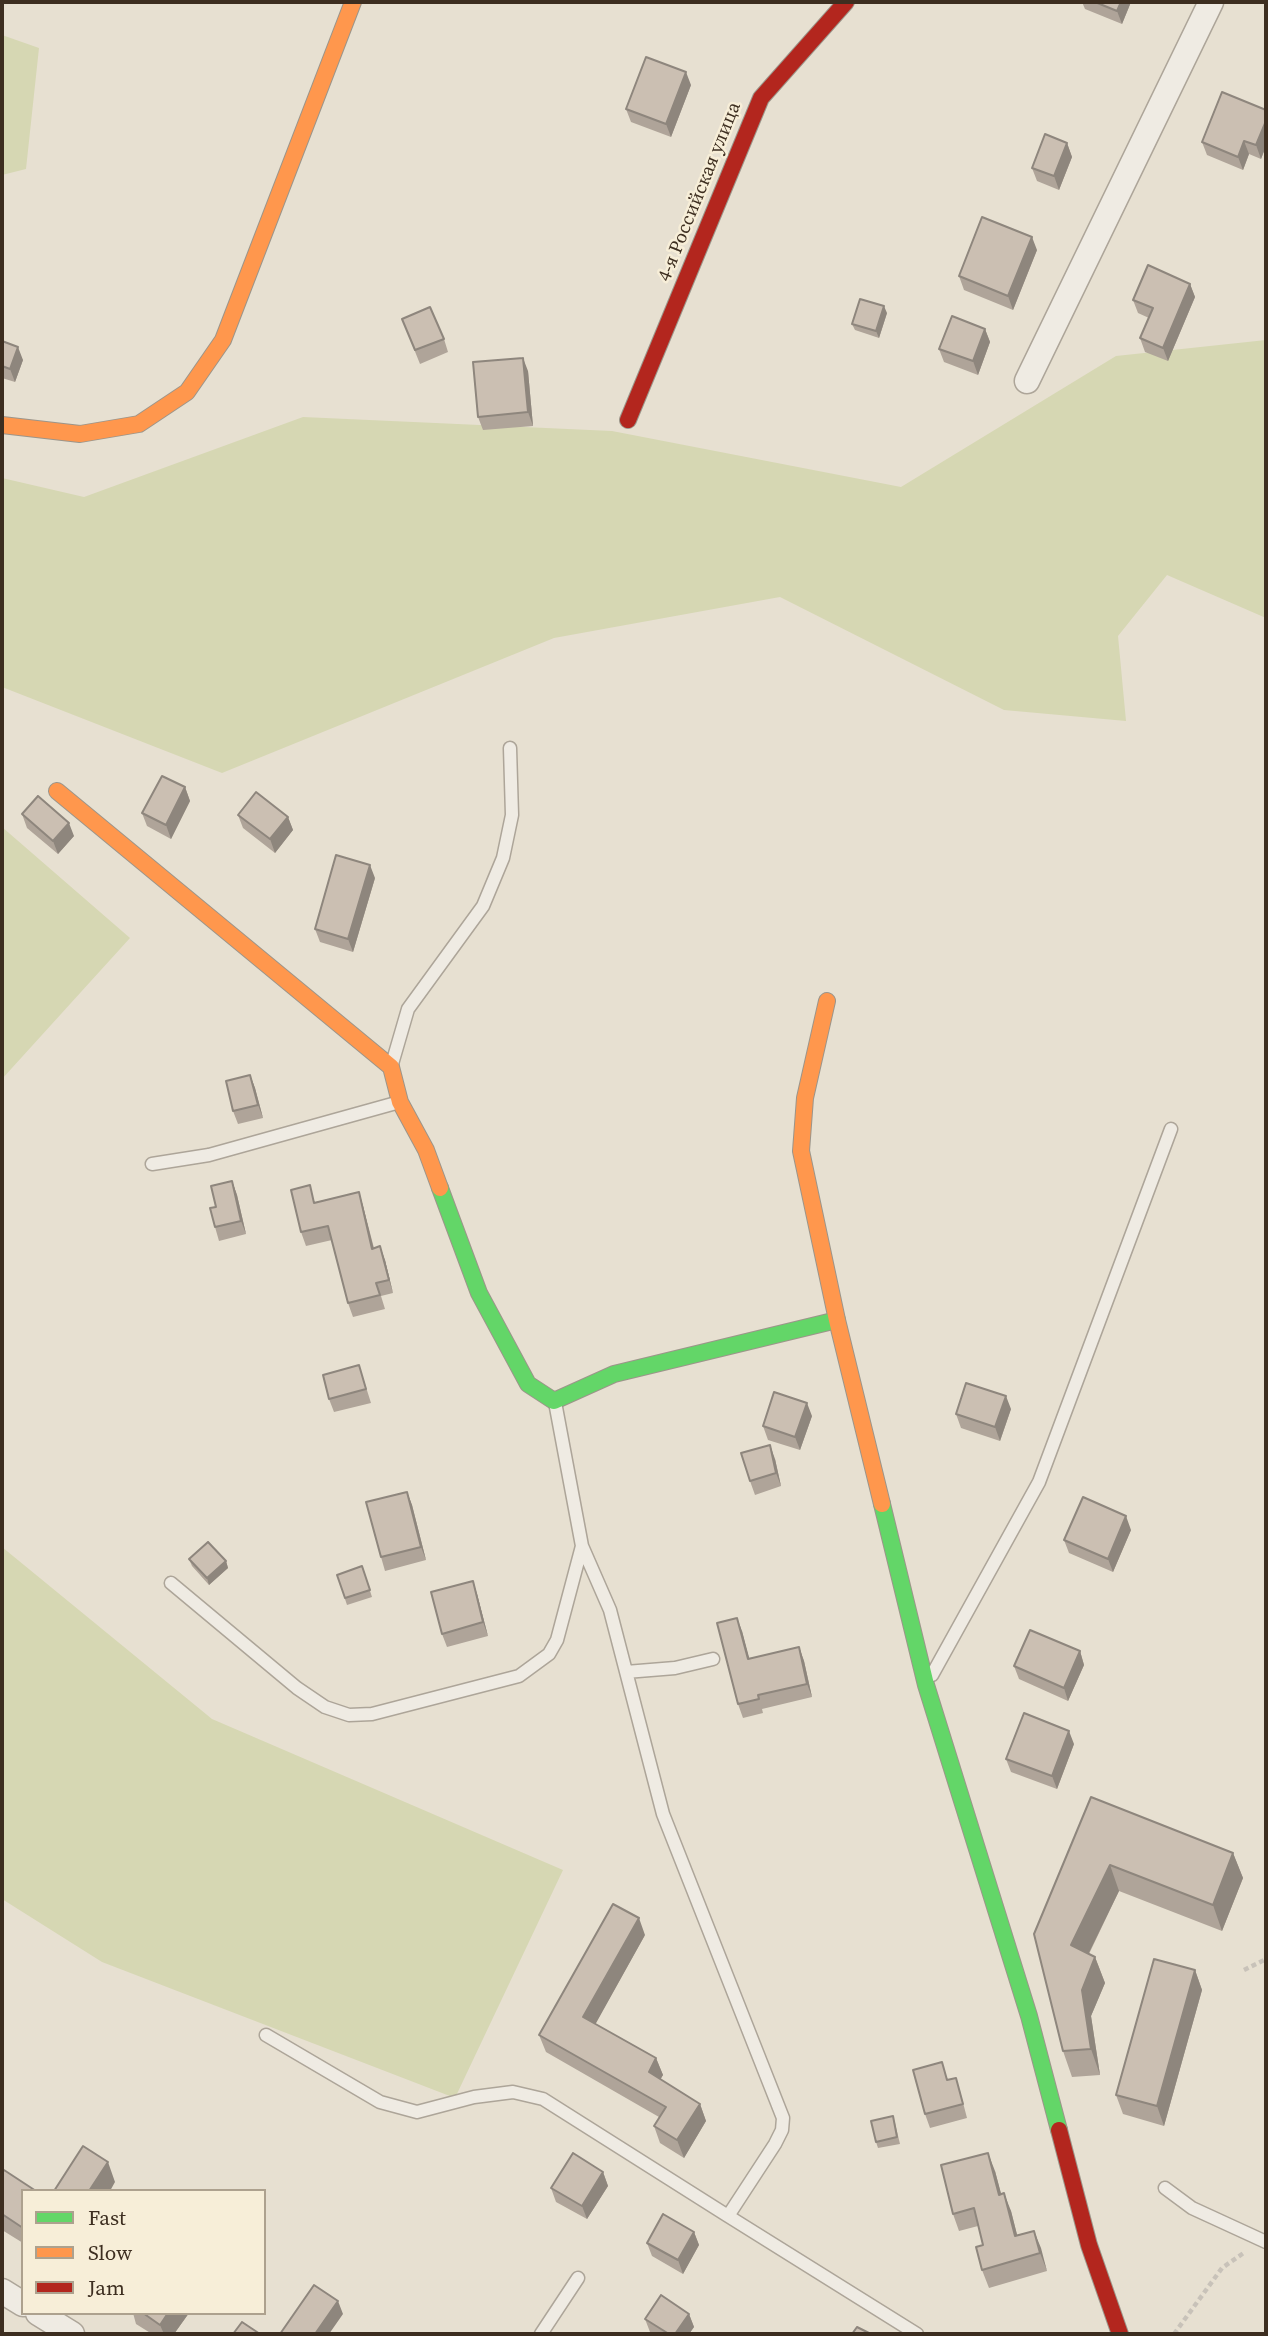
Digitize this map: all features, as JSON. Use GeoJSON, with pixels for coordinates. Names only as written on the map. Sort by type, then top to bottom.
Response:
{"type":"FeatureCollection","features":[{"type":"Feature","properties":{"kind":"street"},"geometry":{"type":"LineString","coordinates":[[2,425],[80,434],[139,424],[187,392],[223,340],[353,2]]}},
{"type":"Feature","properties":{"kind":"street","name":"4-я Российская улица"},"geometry":{"type":"LineString","coordinates":[[628,420],[761,98],[846,2]]}},
{"type":"Feature","properties":{"kind":"street"},"geometry":{"type":"LineString","coordinates":[[1027,381],[1211,2]]}},
{"type":"Feature","properties":{"kind":"street"},"geometry":{"type":"LineString","coordinates":[[57,791],[391,1067],[400,1102],[426,1150],[479,1293],[528,1384],[554,1401],[614,1374],[837,1320]]}},
{"type":"Feature","properties":{"kind":"street"},"geometry":{"type":"LineString","coordinates":[[827,1001],[805,1098],[801,1151],[837,1320],[926,1685],[1029,2016],[1089,2245],[1114,2325]]}},
{"type":"Feature","properties":{"kind":"street"},"geometry":{"type":"LineString","coordinates":[[2,2291],[21,2303]]}},
{"type":"Feature","properties":{"kind":"street"},"geometry":{"type":"LineString","coordinates":[[41,2315],[72,2334]]}},
{"type":"Feature","properties":{"kind":"lane"},"geometry":{"type":"LineString","coordinates":[[391,1067],[408,1009],[443,957],[484,906],[503,858],[512,815],[510,748]]}},
{"type":"Feature","properties":{"kind":"lane"},"geometry":{"type":"LineString","coordinates":[[152,1164],[209,1155],[400,1102]]}},
{"type":"Feature","properties":{"kind":"lane"},"geometry":{"type":"LineString","coordinates":[[926,1685],[1039,1482],[1171,1129]]}},
{"type":"Feature","properties":{"kind":"lane"},"geometry":{"type":"LineString","coordinates":[[554,1401],[582,1546],[610,1610],[663,1814],[783,2118],[782,2130],[775,2144],[729,2216]]}},
{"type":"Feature","properties":{"kind":"lane"},"geometry":{"type":"LineString","coordinates":[[171,1583],[297,1688],[325,1707],[349,1715],[372,1714],[519,1676],[536,1666],[557,1640],[582,1546]]}},
{"type":"Feature","properties":{"kind":"lane"},"geometry":{"type":"LineString","coordinates":[[626,1672],[675,1668],[713,1660]]}},
{"type":"Feature","properties":{"kind":"lane"},"geometry":{"type":"LineString","coordinates":[[266,2035],[380,2102],[417,2112],[474,2097],[513,2092],[543,2099],[917,2334]]}},
{"type":"Feature","properties":{"kind":"lane"},"geometry":{"type":"LineString","coordinates":[[1165,2188],[1192,2208],[1266,2242]]}},
{"type":"Feature","properties":{"kind":"lane"},"geometry":{"type":"LineString","coordinates":[[541,2334],[578,2278]]}},
{"type":"Feature","properties":{"kind":"path"},"geometry":{"type":"LineString","coordinates":[[1244,1970],[1266,1959]]}},
{"type":"Feature","properties":{"kind":"path"},"geometry":{"type":"LineString","coordinates":[[1174,2334],[1222,2268],[1250,2249]]}},
{"type":"Feature","properties":{"kind":"green space"},"geometry":{"type":"Polygon","coordinates":[[[2,35],[39,48],[26,169],[2,175],[2,35]]]}},
{"type":"Feature","properties":{"kind":"green space"},"geometry":{"type":"Polygon","coordinates":[[[1266,340],[1266,618],[1167,575],[1118,636],[1126,721],[1004,710],[780,597],[554,638],[222,773],[2,687],[2,478],[84,497],[303,417],[612,431],[901,487],[1116,356],[1266,340]]]}},
{"type":"Feature","properties":{"kind":"green space"},"geometry":{"type":"Polygon","coordinates":[[[2,827],[130,938],[2,1079],[2,827]]]}},
{"type":"Feature","properties":{"kind":"green space"},"geometry":{"type":"Polygon","coordinates":[[[2,1547],[212,1719],[563,1870],[455,2098],[102,1962],[2,1899],[2,1547]]]}},
{"type":"Feature","properties":{"kind":"building"},"geometry":{"type":"Polygon","coordinates":[[[1095,2],[1121,2],[1117,11],[1095,2]]]}},
{"type":"Feature","properties":{"kind":"building"},"geometry":{"type":"Polygon","coordinates":[[[646,57],[686,72],[666,124],[626,109],[646,57]]]}},
{"type":"Feature","properties":{"kind":"building"},"geometry":{"type":"Polygon","coordinates":[[[1222,92],[1266,110],[1266,121],[1256,145],[1244,141],[1238,157],[1202,142],[1222,92]]]}},
{"type":"Feature","properties":{"kind":"building"},"geometry":{"type":"Polygon","coordinates":[[[1045,134],[1067,143],[1054,176],[1032,168],[1045,134]]]}},
{"type":"Feature","properties":{"kind":"building"},"geometry":{"type":"Polygon","coordinates":[[[982,217],[1032,237],[1008,296],[959,276],[982,217]]]}},
{"type":"Feature","properties":{"kind":"building"},"geometry":{"type":"Polygon","coordinates":[[[1148,265],[1190,284],[1163,348],[1140,338],[1153,308],[1133,300],[1148,265]]]}},
{"type":"Feature","properties":{"kind":"building"},"geometry":{"type":"Polygon","coordinates":[[[860,299],[884,306],[876,331],[852,324],[860,299]]]}},
{"type":"Feature","properties":{"kind":"building"},"geometry":{"type":"Polygon","coordinates":[[[430,307],[444,339],[415,350],[402,319],[430,307]]]}},
{"type":"Feature","properties":{"kind":"building"},"geometry":{"type":"Polygon","coordinates":[[[952,316],[985,329],[973,361],[939,349],[952,316]]]}},
{"type":"Feature","properties":{"kind":"building"},"geometry":{"type":"Polygon","coordinates":[[[2,341],[18,347],[10,369],[2,366],[2,341]]]}},
{"type":"Feature","properties":{"kind":"building"},"geometry":{"type":"Polygon","coordinates":[[[523,358],[528,412],[478,417],[473,362],[523,358]]]}},
{"type":"Feature","properties":{"kind":"building"},"geometry":{"type":"Polygon","coordinates":[[[162,776],[185,787],[166,825],[142,813],[162,776]]]}},
{"type":"Feature","properties":{"kind":"building"},"geometry":{"type":"Polygon","coordinates":[[[256,792],[288,817],[270,839],[238,815],[256,792]]]}},
{"type":"Feature","properties":{"kind":"building"},"geometry":{"type":"Polygon","coordinates":[[[38,796],[69,823],[53,841],[22,814],[38,796]]]}},
{"type":"Feature","properties":{"kind":"building"},"geometry":{"type":"Polygon","coordinates":[[[336,855],[370,865],[348,939],[315,929],[336,855]]]}},
{"type":"Feature","properties":{"kind":"building"},"geometry":{"type":"Polygon","coordinates":[[[250,1075],[258,1105],[233,1111],[226,1081],[250,1075]]]}},
{"type":"Feature","properties":{"kind":"building"},"geometry":{"type":"Polygon","coordinates":[[[232,1181],[241,1221],[215,1227],[210,1208],[216,1207],[211,1186],[232,1181]]]}},
{"type":"Feature","properties":{"kind":"building"},"geometry":{"type":"Polygon","coordinates":[[[310,1185],[314,1203],[359,1192],[372,1249],[380,1246],[389,1280],[376,1283],[380,1295],[348,1303],[328,1226],[301,1232],[291,1190],[310,1185]]]}},
{"type":"Feature","properties":{"kind":"building"},"geometry":{"type":"Polygon","coordinates":[[[359,1365],[366,1389],[329,1399],[323,1375],[359,1365]]]}},
{"type":"Feature","properties":{"kind":"building"},"geometry":{"type":"Polygon","coordinates":[[[966,1383],[1006,1396],[995,1427],[956,1414],[966,1383]]]}},
{"type":"Feature","properties":{"kind":"building"},"geometry":{"type":"Polygon","coordinates":[[[774,1392],[807,1403],[795,1437],[763,1426],[774,1392]]]}},
{"type":"Feature","properties":{"kind":"building"},"geometry":{"type":"Polygon","coordinates":[[[770,1445],[776,1473],[750,1481],[741,1453],[770,1445]]]}},
{"type":"Feature","properties":{"kind":"building"},"geometry":{"type":"Polygon","coordinates":[[[407,1492],[421,1547],[381,1557],[366,1502],[407,1492]]]}},
{"type":"Feature","properties":{"kind":"building"},"geometry":{"type":"Polygon","coordinates":[[[1083,1497],[1126,1516],[1108,1559],[1064,1540],[1083,1497]]]}},
{"type":"Feature","properties":{"kind":"building"},"geometry":{"type":"Polygon","coordinates":[[[208,1542],[226,1561],[207,1578],[189,1559],[208,1542]]]}},
{"type":"Feature","properties":{"kind":"building"},"geometry":{"type":"Polygon","coordinates":[[[362,1566],[370,1590],[345,1598],[337,1575],[362,1566]]]}},
{"type":"Feature","properties":{"kind":"building"},"geometry":{"type":"Polygon","coordinates":[[[473,1581],[483,1622],[442,1634],[431,1592],[473,1581]]]}},
{"type":"Feature","properties":{"kind":"building"},"geometry":{"type":"Polygon","coordinates":[[[737,1618],[748,1659],[799,1647],[807,1684],[758,1695],[759,1699],[738,1704],[717,1623],[737,1618]]]}},
{"type":"Feature","properties":{"kind":"building"},"geometry":{"type":"Polygon","coordinates":[[[1030,1630],[1080,1651],[1064,1688],[1014,1666],[1030,1630]]]}},
{"type":"Feature","properties":{"kind":"building"},"geometry":{"type":"Polygon","coordinates":[[[1024,1713],[1069,1731],[1052,1776],[1006,1759],[1024,1713]]]}},
{"type":"Feature","properties":{"kind":"building"},"geometry":{"type":"Polygon","coordinates":[[[1091,1797],[1233,1853],[1213,1905],[1110,1865],[1071,1945],[1095,1957],[1082,1990],[1091,2049],[1063,2051],[1034,1934],[1091,1797]]]}},
{"type":"Feature","properties":{"kind":"building"},"geometry":{"type":"Polygon","coordinates":[[[613,1904],[639,1918],[583,2017],[656,2058],[649,2072],[700,2104],[677,2140],[654,2126],[666,2107],[539,2035],[613,1904]]]}},
{"type":"Feature","properties":{"kind":"building"},"geometry":{"type":"Polygon","coordinates":[[[1154,1959],[1195,1970],[1157,2106],[1116,2095],[1154,1959]]]}},
{"type":"Feature","properties":{"kind":"building"},"geometry":{"type":"Polygon","coordinates":[[[942,2062],[947,2080],[956,2078],[963,2104],[925,2114],[913,2070],[942,2062]]]}},
{"type":"Feature","properties":{"kind":"building"},"geometry":{"type":"Polygon","coordinates":[[[893,2116],[897,2137],[876,2142],[871,2121],[893,2116]]]}},
{"type":"Feature","properties":{"kind":"building"},"geometry":{"type":"Polygon","coordinates":[[[83,2146],[108,2162],[90,2189],[55,2189],[83,2146]]]}},
{"type":"Feature","properties":{"kind":"building"},"geometry":{"type":"Polygon","coordinates":[[[573,2153],[603,2172],[582,2206],[551,2188],[573,2153]]]}},
{"type":"Feature","properties":{"kind":"building"},"geometry":{"type":"Polygon","coordinates":[[[988,2153],[999,2195],[1004,2193],[1015,2236],[1034,2231],[1040,2253],[982,2270],[976,2247],[983,2245],[974,2208],[953,2214],[941,2165],[988,2153]]]}},
{"type":"Feature","properties":{"kind":"building"},"geometry":{"type":"Polygon","coordinates":[[[4,2170],[33,2189],[21,2189],[21,2227],[2,2214],[4,2170]]]}},
{"type":"Feature","properties":{"kind":"building"},"geometry":{"type":"Polygon","coordinates":[[[663,2214],[694,2232],[678,2260],[647,2243],[663,2214]]]}},
{"type":"Feature","properties":{"kind":"building"},"geometry":{"type":"Polygon","coordinates":[[[314,2285],[338,2301],[315,2334],[280,2334],[314,2285]]]}},
{"type":"Feature","properties":{"kind":"building"},"geometry":{"type":"Polygon","coordinates":[[[661,2295],[689,2314],[675,2334],[669,2334],[645,2319],[661,2295]]]}},
{"type":"Feature","properties":{"kind":"building"},"geometry":{"type":"Polygon","coordinates":[[[146,2315],[167,2315],[160,2325],[146,2315]]]}},
{"type":"Feature","properties":{"kind":"building"},"geometry":{"type":"Polygon","coordinates":[[[242,2322],[260,2334],[233,2334],[242,2322]]]}},
{"type":"Feature","properties":{"kind":"building"},"geometry":{"type":"Polygon","coordinates":[[[857,2327],[871,2334],[852,2334],[857,2327]]]}},
{"type":"Feature","properties":{"kind":"traffic: fast"},"geometry":{"type":"LineString","coordinates":[[440,1188],[479,1293],[528,1384],[554,1401],[614,1374],[837,1320]]}},
{"type":"Feature","properties":{"kind":"traffic: fast"},"geometry":{"type":"LineString","coordinates":[[882,1504],[926,1685],[1029,2016],[1059,2130]]}},
{"type":"Feature","properties":{"kind":"traffic: slow"},"geometry":{"type":"LineString","coordinates":[[2,425],[80,434],[139,424],[187,392],[223,340],[353,2]]}},
{"type":"Feature","properties":{"kind":"traffic: slow"},"geometry":{"type":"LineString","coordinates":[[57,791],[391,1067],[400,1102],[426,1150],[440,1188]]}},
{"type":"Feature","properties":{"kind":"traffic: slow"},"geometry":{"type":"LineString","coordinates":[[827,1001],[805,1098],[801,1151],[837,1320],[882,1504]]}},
{"type":"Feature","properties":{"kind":"traffic: jam"},"geometry":{"type":"LineString","coordinates":[[628,420],[761,98],[846,2]]}},
{"type":"Feature","properties":{"kind":"traffic: jam"},"geometry":{"type":"LineString","coordinates":[[1059,2130],[1089,2245],[1120,2334]]}}]}
